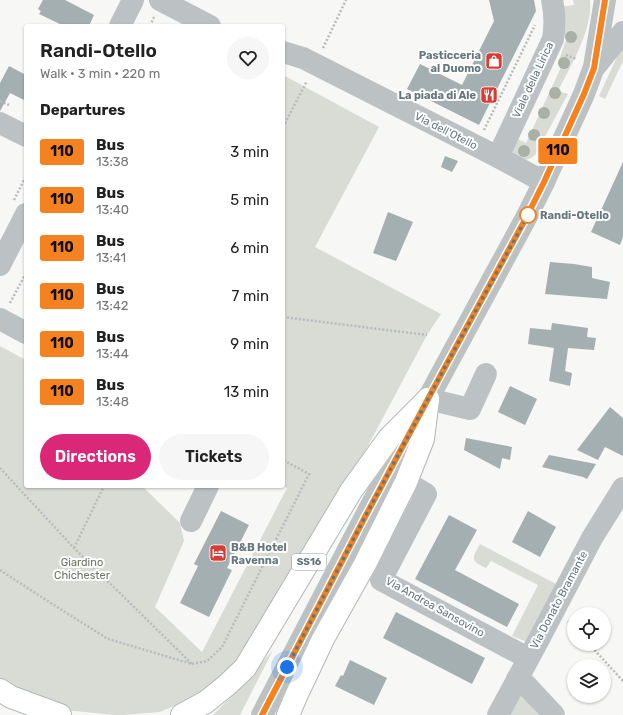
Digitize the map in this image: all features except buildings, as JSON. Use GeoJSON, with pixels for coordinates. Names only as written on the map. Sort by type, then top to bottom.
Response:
{"type":"FeatureCollection","features":[{"type":"Feature","properties":{"kind":"highway"},"geometry":{"type":"LineString","coordinates":[[288,715],[323,639],[365,564],[406,482],[423,439],[428,399]]}},
{"type":"Feature","properties":{"kind":"highway","name":"SS16"},"geometry":{"type":"LineString","coordinates":[[182,715],[202,709],[245,668],[352,491],[389,438],[428,399]]}},
{"type":"Feature","properties":{"kind":"highway"},"geometry":{"type":"LineString","coordinates":[[0,690],[11,697],[60,715]]}},
{"type":"Feature","properties":{"kind":"street"},"geometry":{"type":"LineString","coordinates":[[121,24],[133,0]]}},
{"type":"Feature","properties":{"kind":"street"},"geometry":{"type":"LineString","coordinates":[[160,0],[206,24]]}},
{"type":"Feature","properties":{"kind":"street","name":"Viale della Lirica"},"geometry":{"type":"LineString","coordinates":[[498,157],[553,39],[555,27],[552,0]]}},
{"type":"Feature","properties":{"kind":"street"},"geometry":{"type":"LineString","coordinates":[[264,711],[365,517],[544,182],[584,94],[594,68],[605,0]]}},
{"type":"Feature","properties":{"kind":"street"},"geometry":{"type":"LineString","coordinates":[[594,68],[623,32]]}},
{"type":"Feature","properties":{"kind":"street","name":"Via dell'Otello"},"geometry":{"type":"LineString","coordinates":[[285,53],[303,58],[544,182]]}},
{"type":"Feature","properties":{"kind":"street"},"geometry":{"type":"LineString","coordinates":[[0,123],[24,135]]}},
{"type":"Feature","properties":{"kind":"street"},"geometry":{"type":"LineString","coordinates":[[0,265],[24,218]]}},
{"type":"Feature","properties":{"kind":"street"},"geometry":{"type":"LineString","coordinates":[[0,320],[24,332]]}},
{"type":"Feature","properties":{"kind":"street"},"geometry":{"type":"LineString","coordinates":[[428,399],[470,408],[486,374]]}},
{"type":"Feature","properties":{"kind":"street","name":"Via Andrea Sansovino"},"geometry":{"type":"LineString","coordinates":[[406,482],[426,494],[381,580],[528,658]]}},
{"type":"Feature","properties":{"kind":"street"},"geometry":{"type":"LineString","coordinates":[[191,520],[207,488]]}},
{"type":"Feature","properties":{"kind":"street","name":"Via Donato Bramante"},"geometry":{"type":"LineString","coordinates":[[498,715],[592,538],[623,488]]}},
{"type":"Feature","properties":{"kind":"street"},"geometry":{"type":"LineString","coordinates":[[516,679],[526,685],[554,715]]}},
{"type":"Feature","properties":{"kind":"path"},"geometry":{"type":"LineString","coordinates":[[476,146],[538,18]]}},
{"type":"Feature","properties":{"kind":"path"},"geometry":{"type":"LineString","coordinates":[[0,320],[24,277]]}},
{"type":"Feature","properties":{"kind":"path"},"geometry":{"type":"LineString","coordinates":[[285,317],[427,335]]}},
{"type":"Feature","properties":{"kind":"path"},"geometry":{"type":"LineString","coordinates":[[0,570],[108,639],[192,664],[207,661],[222,646],[309,474],[285,461]]}},
{"type":"Feature","properties":{"kind":"path"},"geometry":{"type":"LineString","coordinates":[[0,468],[74,548],[192,664]]}},
{"type":"Feature","properties":{"kind":"path"},"geometry":{"type":"LineString","coordinates":[[74,548],[103,488]]}},
{"type":"Feature","properties":{"kind":"path"},"geometry":{"type":"LineString","coordinates":[[595,651],[623,681]]}},
{"type":"Feature","properties":{"kind":"green space"},"geometry":{"type":"Polygon","coordinates":[[[573,0],[590,0],[590,11],[585,35],[558,91],[568,94],[535,155],[526,160],[516,156],[512,151],[514,137],[526,143],[562,65],[558,63],[567,37],[562,34],[560,7],[574,5],[573,0]]]}},
{"type":"Feature","properties":{"kind":"green space"},"geometry":{"type":"Polygon","coordinates":[[[623,44],[623,61],[605,99],[599,96],[623,44]]]}},
{"type":"Feature","properties":{"kind":"green space","name":"Giardino Chichester"},"geometry":{"type":"Polygon","coordinates":[[[285,76],[379,127],[315,247],[441,314],[427,335],[353,474],[240,664],[203,693],[160,712],[123,715],[65,710],[0,682],[0,346],[24,359],[24,488],[144,488],[180,523],[184,541],[155,607],[202,652],[287,488],[285,487],[285,76]]]}},
{"type":"Feature","properties":{"kind":"green space"},"geometry":{"type":"Polygon","coordinates":[[[480,544],[556,584],[527,642],[512,636],[538,585],[491,561],[486,568],[477,563],[474,556],[480,544]]]}},
{"type":"Feature","properties":{"kind":"green space"},"geometry":{"type":"Polygon","coordinates":[[[273,650],[240,715],[213,715],[239,689],[273,650]]]}},
{"type":"Feature","properties":{"kind":"green space"},"geometry":{"type":"Polygon","coordinates":[[[518,690],[538,715],[505,715],[518,690]]]}},
{"type":"Feature","properties":{"kind":"bus line","name":"110"},"geometry":{"type":"LineString","coordinates":[[262,715],[365,517],[544,182],[584,94],[594,68],[605,0]]}},
{"type":"Feature","properties":{"kind":"place","name":"Pasticceria al Duomo"},"geometry":{"type":"Point","coordinates":[494,61]}},
{"type":"Feature","properties":{"kind":"place","name":"La piada di Ale"},"geometry":{"type":"Point","coordinates":[489,95]}},
{"type":"Feature","properties":{"kind":"place","name":"Randi-Otello"},"geometry":{"type":"Point","coordinates":[528,215]}},
{"type":"Feature","properties":{"kind":"place","name":"B&B Hotel Ravenna"},"geometry":{"type":"Point","coordinates":[218,553]}},
{"type":"Feature","properties":{"kind":"route"},"geometry":{"type":"LineString","coordinates":[[287,667],[365,517],[528,215]]}}]}
